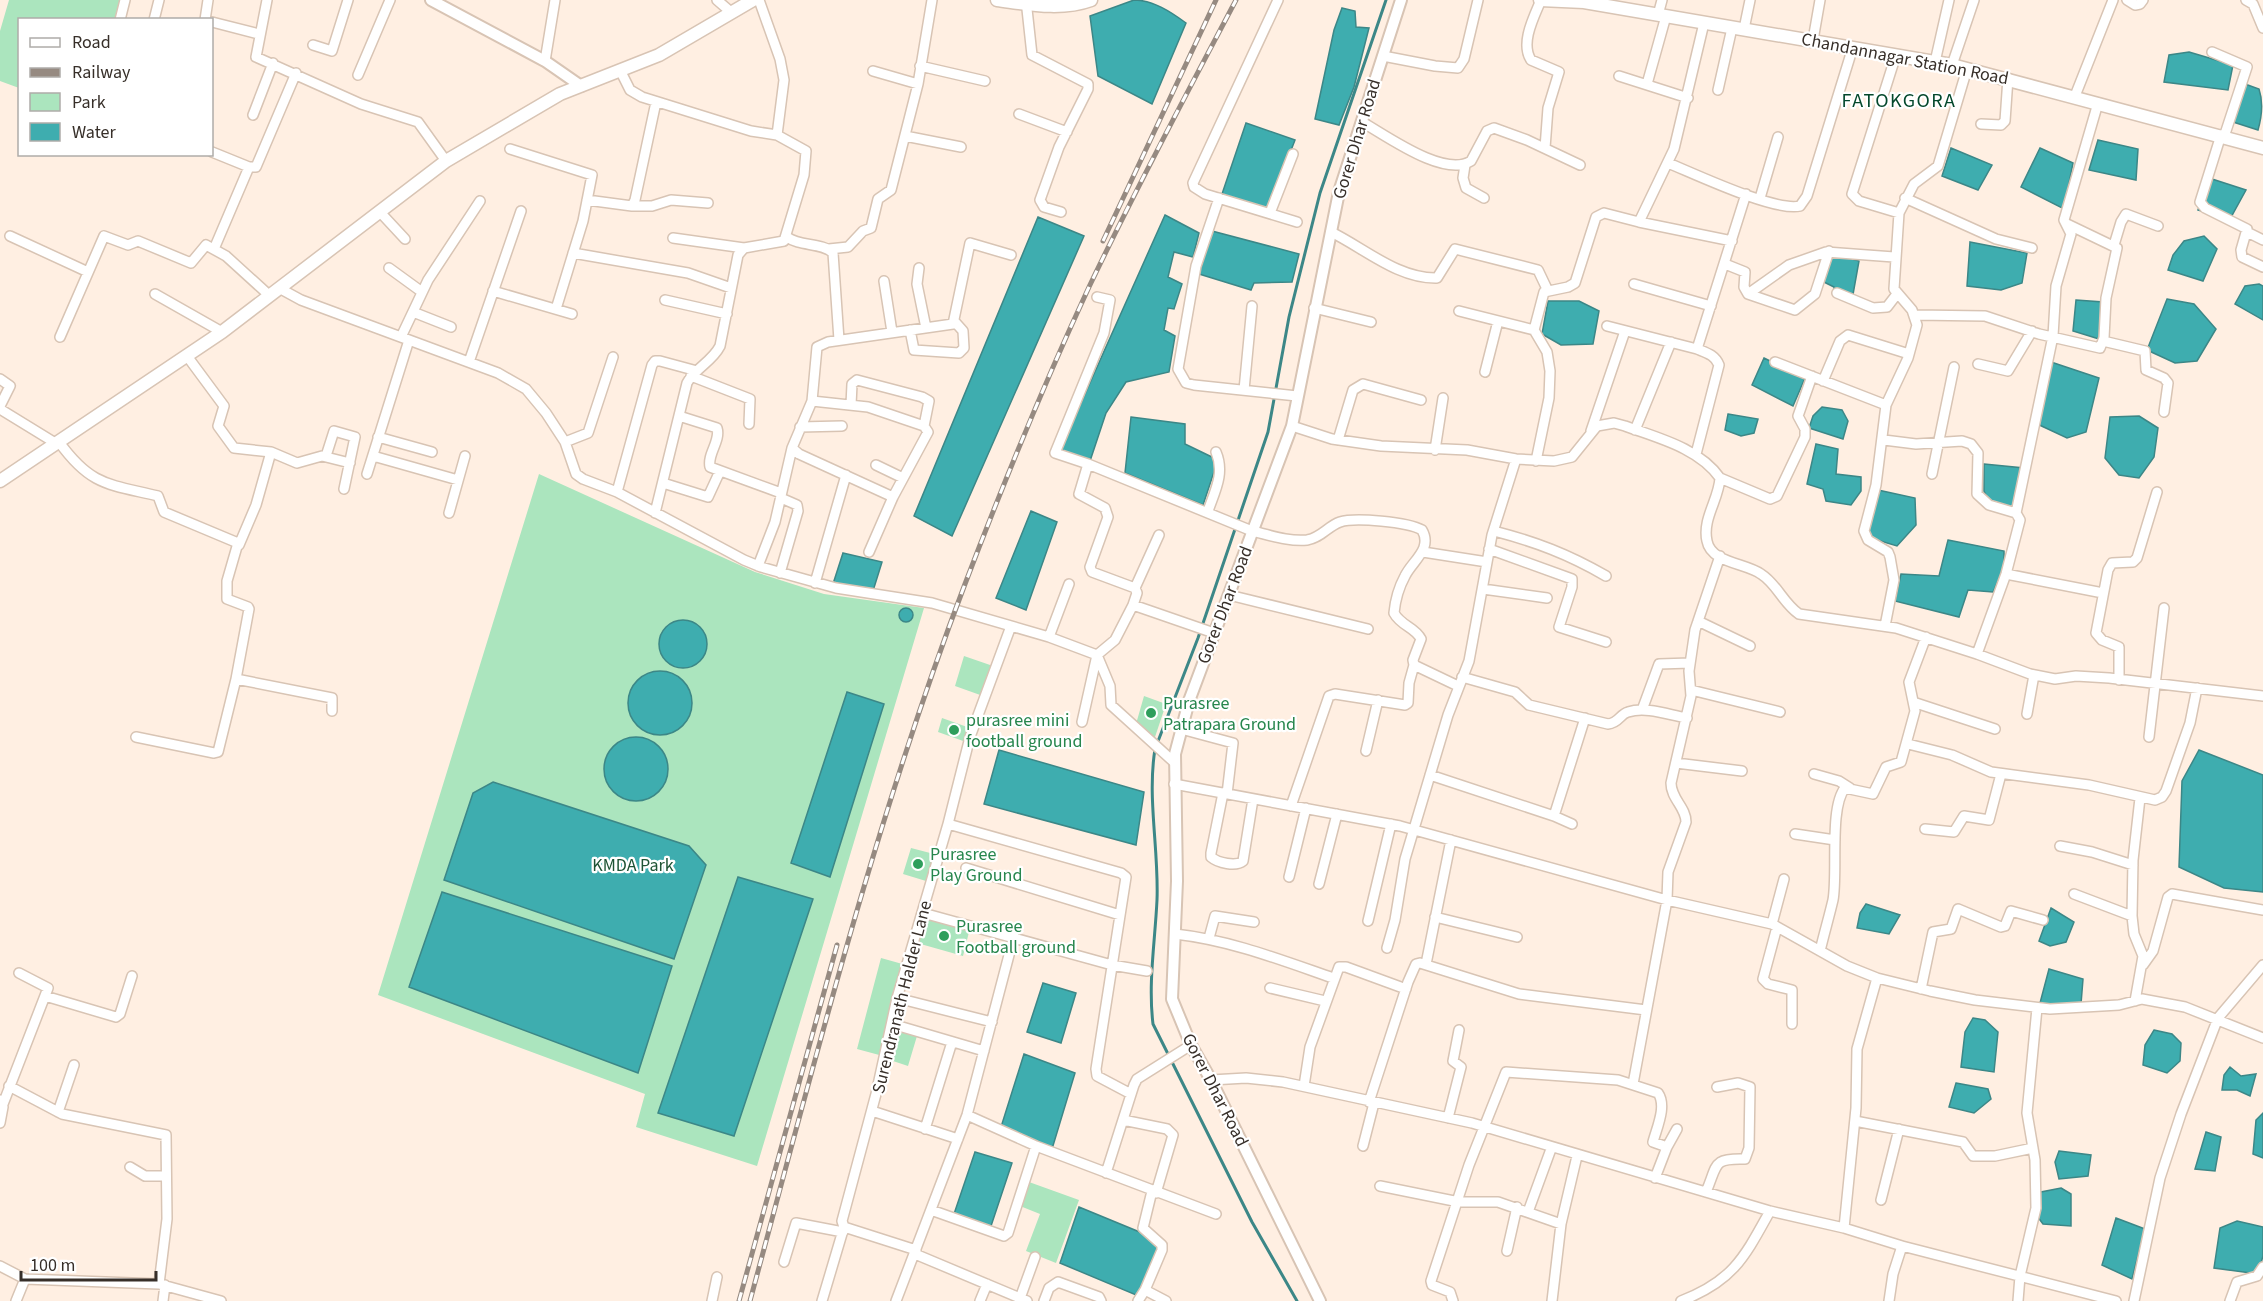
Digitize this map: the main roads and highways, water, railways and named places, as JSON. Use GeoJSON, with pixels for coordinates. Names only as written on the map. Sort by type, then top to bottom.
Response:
{"type":"FeatureCollection","features":[{"type":"Feature","properties":{"kind":"main road"},"geometry":{"type":"LineString","coordinates":[[0,481],[222,332],[446,161],[560,94],[659,55],[753,0]]}},
{"type":"Feature","properties":{"kind":"main road"},"geometry":{"type":"LineString","coordinates":[[997,0],[1078,5],[1091,0]]}},
{"type":"Feature","properties":{"kind":"main road","name":"Chandannagar Station Road"},"geometry":{"type":"LineString","coordinates":[[1541,0],[1606,3],[1704,23],[1952,65],[2008,78],[2263,148]]}},
{"type":"Feature","properties":{"kind":"water"},"geometry":{"type":"Polygon","coordinates":[[[1134,0],[1155,4],[1186,23],[1152,104],[1098,76],[1090,16],[1134,0]]]}},
{"type":"Feature","properties":{"kind":"water"},"geometry":{"type":"Polygon","coordinates":[[[1342,8],[1355,11],[1356,27],[1369,28],[1354,87],[1339,125],[1315,119],[1334,30],[1342,8]]]}},
{"type":"Feature","properties":{"kind":"water"},"geometry":{"type":"Polygon","coordinates":[[[2189,52],[2233,65],[2228,90],[2164,82],[2169,55],[2189,52]]]}},
{"type":"Feature","properties":{"kind":"water"},"geometry":{"type":"Polygon","coordinates":[[[2245,84],[2259,89],[2262,109],[2258,130],[2233,122],[2245,84]]]}},
{"type":"Feature","properties":{"kind":"water"},"geometry":{"type":"Polygon","coordinates":[[[1246,123],[1295,140],[1268,210],[1222,194],[1246,123]]]}},
{"type":"Feature","properties":{"kind":"water"},"geometry":{"type":"Polygon","coordinates":[[[2098,140],[2138,149],[2136,180],[2089,170],[2098,140]]]}},
{"type":"Feature","properties":{"kind":"water"},"geometry":{"type":"Polygon","coordinates":[[[1951,148],[1992,165],[1978,190],[1942,176],[1951,148]]]}},
{"type":"Feature","properties":{"kind":"water"},"geometry":{"type":"Polygon","coordinates":[[[2040,148],[2073,163],[2064,209],[2021,187],[2040,148]]]}},
{"type":"Feature","properties":{"kind":"water"},"geometry":{"type":"Polygon","coordinates":[[[2209,178],[2246,190],[2230,219],[2198,210],[2209,178]]]}},
{"type":"Feature","properties":{"kind":"water"},"geometry":{"type":"Polygon","coordinates":[[[1165,215],[1199,233],[1193,257],[1174,252],[1168,277],[1182,284],[1174,309],[1168,308],[1164,330],[1175,336],[1169,372],[1126,382],[1106,413],[1090,461],[1059,452],[1165,215]]]}},
{"type":"Feature","properties":{"kind":"water"},"geometry":{"type":"Polygon","coordinates":[[[1038,217],[1084,236],[952,536],[914,516],[1038,217]]]}},
{"type":"Feature","properties":{"kind":"water"},"geometry":{"type":"Polygon","coordinates":[[[1212,231],[1299,254],[1292,282],[1254,283],[1251,290],[1199,274],[1212,231]]]}},
{"type":"Feature","properties":{"kind":"water"},"geometry":{"type":"Polygon","coordinates":[[[2204,236],[2217,249],[2203,281],[2168,270],[2173,255],[2184,241],[2204,236]]]}},
{"type":"Feature","properties":{"kind":"water"},"geometry":{"type":"Polygon","coordinates":[[[1970,242],[2027,253],[2022,283],[2001,290],[1967,286],[1970,242]]]}},
{"type":"Feature","properties":{"kind":"water"},"geometry":{"type":"Polygon","coordinates":[[[1831,253],[1859,261],[1852,300],[1834,295],[1834,287],[1822,281],[1831,253]]]}},
{"type":"Feature","properties":{"kind":"water"},"geometry":{"type":"Polygon","coordinates":[[[2259,284],[2263,286],[2263,320],[2235,304],[2245,286],[2259,284]]]}},
{"type":"Feature","properties":{"kind":"water"},"geometry":{"type":"Polygon","coordinates":[[[2167,299],[2194,304],[2216,329],[2197,361],[2175,363],[2147,350],[2167,299]]]}},
{"type":"Feature","properties":{"kind":"water"},"geometry":{"type":"Polygon","coordinates":[[[2076,300],[2103,302],[2099,339],[2073,331],[2076,300]]]}},
{"type":"Feature","properties":{"kind":"water"},"geometry":{"type":"Polygon","coordinates":[[[1548,301],[1579,301],[1599,311],[1593,344],[1561,345],[1542,334],[1548,301]]]}},
{"type":"Feature","properties":{"kind":"water"},"geometry":{"type":"Polygon","coordinates":[[[1764,358],[1805,378],[1793,406],[1752,385],[1764,358]]]}},
{"type":"Feature","properties":{"kind":"water"},"geometry":{"type":"Polygon","coordinates":[[[2051,362],[2099,378],[2086,432],[2067,438],[2033,422],[2051,362]]]}},
{"type":"Feature","properties":{"kind":"water"},"geometry":{"type":"Polygon","coordinates":[[[1822,407],[1842,410],[1848,421],[1843,439],[1809,428],[1813,416],[1822,407]]]}},
{"type":"Feature","properties":{"kind":"water"},"geometry":{"type":"Polygon","coordinates":[[[1728,414],[1758,419],[1754,433],[1741,436],[1725,430],[1728,414]]]}},
{"type":"Feature","properties":{"kind":"water"},"geometry":{"type":"Polygon","coordinates":[[[2139,416],[2158,428],[2154,457],[2139,478],[2119,475],[2105,458],[2110,417],[2139,416]]]}},
{"type":"Feature","properties":{"kind":"water"},"geometry":{"type":"Polygon","coordinates":[[[1131,417],[1185,424],[1185,444],[1218,460],[1203,505],[1125,473],[1131,417]]]}},
{"type":"Feature","properties":{"kind":"water"},"geometry":{"type":"Polygon","coordinates":[[[1816,444],[1838,449],[1836,474],[1861,477],[1861,491],[1851,505],[1826,501],[1823,489],[1807,484],[1816,444]]]}},
{"type":"Feature","properties":{"kind":"water"},"geometry":{"type":"Polygon","coordinates":[[[1984,464],[2024,468],[2016,508],[1989,501],[1984,491],[1984,464]]]}},
{"type":"Feature","properties":{"kind":"water"},"geometry":{"type":"Polygon","coordinates":[[[1878,490],[1915,498],[1916,525],[1897,546],[1867,537],[1878,490]]]}},
{"type":"Feature","properties":{"kind":"water"},"geometry":{"type":"Polygon","coordinates":[[[1031,511],[1057,522],[1026,610],[996,598],[1031,511]]]}},
{"type":"Feature","properties":{"kind":"water"},"geometry":{"type":"Polygon","coordinates":[[[1948,540],[2004,551],[2004,568],[1993,592],[1968,590],[1959,617],[1895,601],[1901,574],[1939,576],[1948,540]]]}},
{"type":"Feature","properties":{"kind":"water"},"geometry":{"type":"Polygon","coordinates":[[[843,553],[882,562],[873,591],[833,584],[843,553]]]}},
{"type":"Feature","properties":{"kind":"water"},"geometry":{"type":"Polygon","coordinates":[[[903,608],[909,608],[913,615],[909,622],[903,622],[899,618],[899,612],[903,608]]]}},
{"type":"Feature","properties":{"kind":"water"},"geometry":{"type":"Polygon","coordinates":[[[683,620],[700,627],[707,644],[700,661],[683,668],[666,661],[659,644],[666,627],[683,620]]]}},
{"type":"Feature","properties":{"kind":"water"},"geometry":{"type":"Polygon","coordinates":[[[660,671],[672,673],[683,680],[690,691],[692,703],[690,715],[683,726],[672,733],[660,735],[648,733],[637,726],[630,715],[628,703],[630,691],[637,680],[648,673],[660,671]]]}},
{"type":"Feature","properties":{"kind":"water"},"geometry":{"type":"Polygon","coordinates":[[[847,692],[884,704],[830,877],[791,863],[847,692]]]}},
{"type":"Feature","properties":{"kind":"water"},"geometry":{"type":"Polygon","coordinates":[[[636,737],[654,743],[662,751],[668,769],[662,787],[654,795],[636,801],[618,795],[610,787],[604,769],[610,751],[618,743],[636,737]]]}},
{"type":"Feature","properties":{"kind":"water"},"geometry":{"type":"Polygon","coordinates":[[[999,750],[1144,792],[1136,845],[984,804],[999,750]]]}},
{"type":"Feature","properties":{"kind":"water"},"geometry":{"type":"Polygon","coordinates":[[[2199,750],[2263,775],[2263,892],[2224,888],[2179,867],[2182,781],[2199,750]]]}},
{"type":"Feature","properties":{"kind":"water"},"geometry":{"type":"Polygon","coordinates":[[[493,782],[689,846],[706,865],[674,959],[444,880],[473,793],[493,782]]]}},
{"type":"Feature","properties":{"kind":"water"},"geometry":{"type":"Polygon","coordinates":[[[738,877],[813,899],[734,1136],[658,1113],[738,877]]]}},
{"type":"Feature","properties":{"kind":"water"},"geometry":{"type":"Polygon","coordinates":[[[442,892],[672,966],[638,1073],[409,987],[442,892]]]}},
{"type":"Feature","properties":{"kind":"water"},"geometry":{"type":"Polygon","coordinates":[[[1866,904],[1900,915],[1889,934],[1857,928],[1860,913],[1866,904]]]}},
{"type":"Feature","properties":{"kind":"water"},"geometry":{"type":"Polygon","coordinates":[[[2051,908],[2074,922],[2066,942],[2050,946],[2039,941],[2051,908]]]}},
{"type":"Feature","properties":{"kind":"water"},"geometry":{"type":"Polygon","coordinates":[[[2049,969],[2083,979],[2081,1004],[2048,1006],[2040,1003],[2049,969]]]}},
{"type":"Feature","properties":{"kind":"water"},"geometry":{"type":"Polygon","coordinates":[[[1043,983],[1076,993],[1061,1043],[1027,1032],[1043,983]]]}},
{"type":"Feature","properties":{"kind":"water"},"geometry":{"type":"Polygon","coordinates":[[[1973,1018],[1985,1020],[1998,1032],[1994,1072],[1961,1067],[1965,1032],[1973,1018]]]}},
{"type":"Feature","properties":{"kind":"water"},"geometry":{"type":"Polygon","coordinates":[[[2154,1030],[2172,1034],[2181,1043],[2180,1061],[2167,1073],[2143,1065],[2145,1045],[2154,1030]]]}},
{"type":"Feature","properties":{"kind":"water"},"geometry":{"type":"Polygon","coordinates":[[[1024,1054],[1075,1073],[1052,1149],[1001,1127],[1024,1054]]]}},
{"type":"Feature","properties":{"kind":"water"},"geometry":{"type":"Polygon","coordinates":[[[2230,1067],[2241,1076],[2256,1074],[2250,1096],[2237,1090],[2222,1090],[2224,1075],[2230,1067]]]}},
{"type":"Feature","properties":{"kind":"water"},"geometry":{"type":"Polygon","coordinates":[[[1956,1083],[1988,1089],[1991,1099],[1974,1113],[1949,1107],[1956,1083]]]}},
{"type":"Feature","properties":{"kind":"water"},"geometry":{"type":"Polygon","coordinates":[[[2263,1113],[2263,1158],[2253,1154],[2256,1120],[2263,1113]]]}},
{"type":"Feature","properties":{"kind":"water"},"geometry":{"type":"Polygon","coordinates":[[[2206,1132],[2221,1137],[2215,1171],[2195,1169],[2206,1132]]]}},
{"type":"Feature","properties":{"kind":"water"},"geometry":{"type":"Polygon","coordinates":[[[2059,1151],[2091,1155],[2088,1176],[2059,1179],[2055,1162],[2059,1151]]]}},
{"type":"Feature","properties":{"kind":"water"},"geometry":{"type":"Polygon","coordinates":[[[975,1152],[1012,1163],[990,1229],[954,1214],[975,1152]]]}},
{"type":"Feature","properties":{"kind":"water"},"geometry":{"type":"Polygon","coordinates":[[[2061,1188],[2071,1194],[2071,1226],[2043,1224],[2034,1212],[2036,1193],[2061,1188]]]}},
{"type":"Feature","properties":{"kind":"water"},"geometry":{"type":"Polygon","coordinates":[[[1079,1207],[1142,1233],[1159,1247],[1143,1289],[1136,1295],[1060,1263],[1079,1207]]]}},
{"type":"Feature","properties":{"kind":"water"},"geometry":{"type":"Polygon","coordinates":[[[2116,1218],[2145,1229],[2132,1279],[2102,1265],[2116,1218]]]}},
{"type":"Feature","properties":{"kind":"water"},"geometry":{"type":"Polygon","coordinates":[[[2237,1221],[2263,1227],[2263,1256],[2258,1274],[2214,1268],[2220,1228],[2237,1221]]]}},
{"type":"Feature","properties":{"kind":"waterway"},"geometry":{"type":"LineString","coordinates":[[1297,1301],[1252,1222],[1153,1024],[1152,978],[1157,900],[1153,768],[1155,749],[1198,638],[1268,432],[1289,317],[1320,193],[1386,0]]}},
{"type":"Feature","properties":{"kind":"railway"},"geometry":{"type":"LineString","coordinates":[[1103,241],[1216,0]]}},
{"type":"Feature","properties":{"kind":"railway"},"geometry":{"type":"LineString","coordinates":[[750,1301],[848,940],[903,761],[965,584],[1024,434],[1089,287],[1236,0]]}},
{"type":"Feature","properties":{"kind":"railway"},"geometry":{"type":"LineString","coordinates":[[739,1301],[837,945]]}},
{"type":"Feature","properties":{"kind":"place","name":"Purasree Patrapara Ground"},"geometry":{"type":"Point","coordinates":[1151,713]}},
{"type":"Feature","properties":{"kind":"place","name":"purasree mini football ground"},"geometry":{"type":"Point","coordinates":[954,730]}},
{"type":"Feature","properties":{"kind":"place","name":"Purasree Play Ground"},"geometry":{"type":"Point","coordinates":[918,864]}},
{"type":"Feature","properties":{"kind":"place","name":"Purasree Football ground"},"geometry":{"type":"Point","coordinates":[944,936]}},
{"type":"Feature","properties":{"kind":"district","name":"FATOKGORA"},"geometry":{"type":"Point","coordinates":[1899,101]}},
{"type":"Feature","properties":{"kind":"park label","name":"KMDA Park"},"geometry":{"type":"Point","coordinates":[633,865]}}]}
